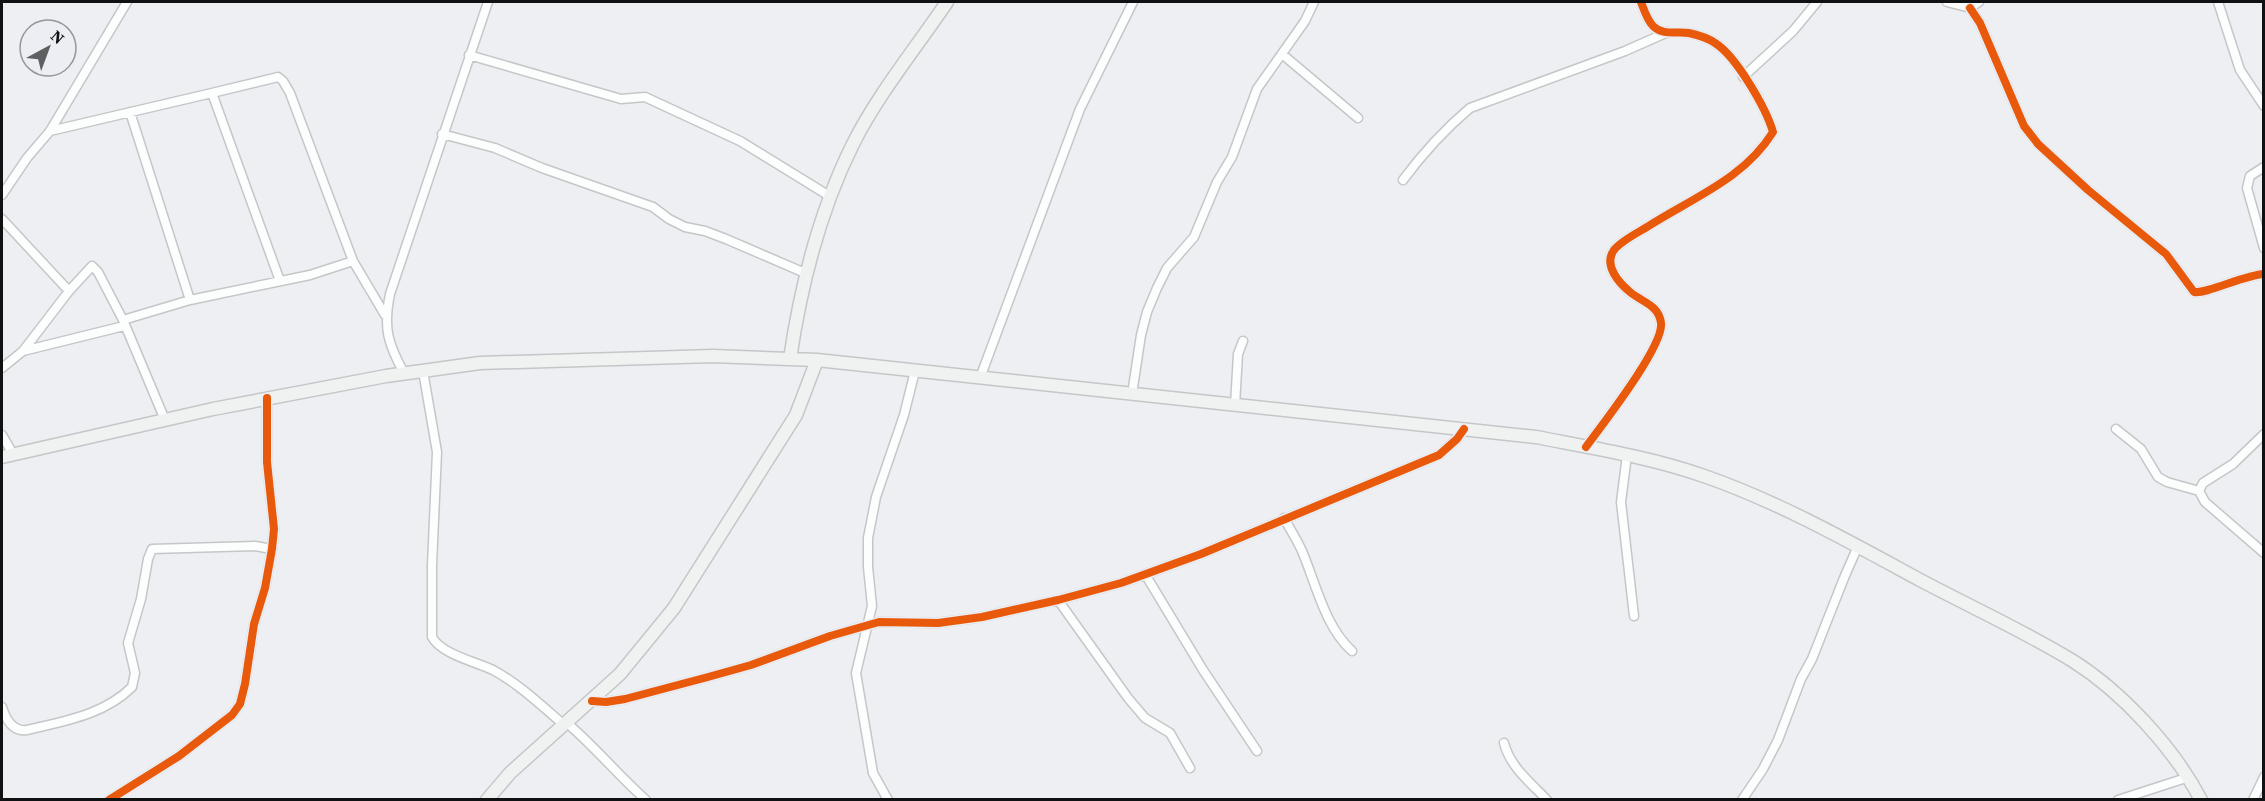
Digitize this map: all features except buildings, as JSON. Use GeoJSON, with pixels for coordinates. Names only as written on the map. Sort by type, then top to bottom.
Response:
{"type":"FeatureCollection","features":[{"type":"Feature","properties":{"kind":"main road"},"geometry":{"type":"LineString","coordinates":[[790,359],[797,307],[805,273],[836,182],[854,142],[947,2]]}},
{"type":"Feature","properties":{"kind":"main road"},"geometry":{"type":"LineString","coordinates":[[7,456],[267,398],[404,373],[491,363],[713,356],[816,360],[1536,437],[1627,455],[1704,475],[1775,505],[2027,634],[2075,662],[2149,726],[2189,777],[2201,800]]}},
{"type":"Feature","properties":{"kind":"main road"},"geometry":{"type":"LineString","coordinates":[[487,800],[510,773],[620,674],[674,608],[796,415],[816,360]]}},
{"type":"Feature","properties":{"kind":"street"},"geometry":{"type":"LineString","coordinates":[[2,195],[27,158],[50,130],[127,2]]}},
{"type":"Feature","properties":{"kind":"street"},"geometry":{"type":"LineString","coordinates":[[404,373],[387,336],[385,315],[442,134],[488,2]]}},
{"type":"Feature","properties":{"kind":"street"},"geometry":{"type":"LineString","coordinates":[[980,378],[1080,109],[1134,2]]}},
{"type":"Feature","properties":{"kind":"street"},"geometry":{"type":"LineString","coordinates":[[1132,394],[1141,335],[1157,288],[1167,268],[1194,237],[1217,182],[1232,157],[1257,89],[1305,21],[1314,2]]}},
{"type":"Feature","properties":{"kind":"street"},"geometry":{"type":"LineString","coordinates":[[1586,447],[1646,361],[1662,326],[1659,315],[1651,305],[1630,292],[1612,272],[1609,259],[1614,249],[1735,174],[1763,148],[1773,132],[1768,116],[1727,52],[1715,43],[1687,32],[1661,32],[1652,26],[1641,2]]}},
{"type":"Feature","properties":{"kind":"street"},"geometry":{"type":"LineString","coordinates":[[1743,77],[1793,31],[1817,2]]}},
{"type":"Feature","properties":{"kind":"street"},"geometry":{"type":"LineString","coordinates":[[1947,2],[1970,8],[1980,23],[2024,126],[2038,144],[2088,190],[2166,254],[2194,292],[2203,292],[2251,275],[2264,274]]}},
{"type":"Feature","properties":{"kind":"street"},"geometry":{"type":"LineString","coordinates":[[1970,8],[1979,2]]}},
{"type":"Feature","properties":{"kind":"street"},"geometry":{"type":"LineString","coordinates":[[2218,2],[2240,70],[2264,106]]}},
{"type":"Feature","properties":{"kind":"street"},"geometry":{"type":"LineString","coordinates":[[1403,180],[1426,149],[1449,125],[1470,108],[1625,51],[1668,32]]}},
{"type":"Feature","properties":{"kind":"street"},"geometry":{"type":"LineString","coordinates":[[1282,54],[1358,118]]}},
{"type":"Feature","properties":{"kind":"street"},"geometry":{"type":"LineString","coordinates":[[469,55],[621,99],[645,97],[740,141],[831,197]]}},
{"type":"Feature","properties":{"kind":"street"},"geometry":{"type":"LineString","coordinates":[[50,130],[278,78],[283,81],[290,93],[353,261],[385,315]]}},
{"type":"Feature","properties":{"kind":"street"},"geometry":{"type":"LineString","coordinates":[[212,93],[280,281]]}},
{"type":"Feature","properties":{"kind":"street"},"geometry":{"type":"LineString","coordinates":[[130,112],[190,300]]}},
{"type":"Feature","properties":{"kind":"street"},"geometry":{"type":"LineString","coordinates":[[442,134],[495,148],[542,168],[653,207],[669,219],[686,227],[726,239],[805,273]]}},
{"type":"Feature","properties":{"kind":"street"},"geometry":{"type":"LineString","coordinates":[[2264,167],[2250,176],[2247,188],[2264,248]]}},
{"type":"Feature","properties":{"kind":"street"},"geometry":{"type":"LineString","coordinates":[[2,219],[69,291]]}},
{"type":"Feature","properties":{"kind":"street"},"geometry":{"type":"LineString","coordinates":[[23,351],[123,323],[190,300],[310,275],[353,261]]}},
{"type":"Feature","properties":{"kind":"street"},"geometry":{"type":"LineString","coordinates":[[2,368],[23,351],[69,291],[90,267],[95,267],[123,323],[165,420]]}},
{"type":"Feature","properties":{"kind":"street"},"geometry":{"type":"LineString","coordinates":[[1235,405],[1238,354],[1243,341]]}},
{"type":"Feature","properties":{"kind":"street"},"geometry":{"type":"LineString","coordinates":[[423,371],[438,452],[432,565],[432,637],[435,644],[511,681],[598,751],[621,778],[646,800]]}},
{"type":"Feature","properties":{"kind":"street"},"geometry":{"type":"LineString","coordinates":[[888,800],[873,773],[856,673],[872,606],[868,567],[870,528],[876,497],[904,415],[915,371]]}},
{"type":"Feature","properties":{"kind":"street"},"geometry":{"type":"LineString","coordinates":[[109,800],[179,756],[232,715],[240,704],[254,624],[272,549],[273,529],[267,462],[267,398]]}},
{"type":"Feature","properties":{"kind":"street"},"geometry":{"type":"LineString","coordinates":[[592,701],[606,702],[625,699],[708,677],[879,622],[938,622],[971,618],[1058,600],[1145,574],[1218,547],[1439,455],[1457,439],[1464,429]]}},
{"type":"Feature","properties":{"kind":"street"},"geometry":{"type":"LineString","coordinates":[[2116,429],[2141,449],[2158,477],[2167,482],[2199,491],[2205,502],[2264,553]]}},
{"type":"Feature","properties":{"kind":"street"},"geometry":{"type":"LineString","coordinates":[[2199,491],[2203,483],[2233,464],[2264,434]]}},
{"type":"Feature","properties":{"kind":"street"},"geometry":{"type":"LineString","coordinates":[[2,435],[7,456]]}},
{"type":"Feature","properties":{"kind":"street"},"geometry":{"type":"LineString","coordinates":[[1627,455],[1621,502],[1634,616]]}},
{"type":"Feature","properties":{"kind":"street"},"geometry":{"type":"LineString","coordinates":[[1284,518],[1302,550],[1342,642],[1352,651]]}},
{"type":"Feature","properties":{"kind":"street"},"geometry":{"type":"LineString","coordinates":[[2,707],[5,717],[20,731],[90,714],[109,704],[132,687],[135,673],[128,644],[152,549],[255,546],[272,549]]}},
{"type":"Feature","properties":{"kind":"street"},"geometry":{"type":"LineString","coordinates":[[1742,800],[1763,769],[1778,740],[1801,679],[1812,659],[1858,546]]}},
{"type":"Feature","properties":{"kind":"street"},"geometry":{"type":"LineString","coordinates":[[1145,574],[1203,670],[1257,751]]}},
{"type":"Feature","properties":{"kind":"street"},"geometry":{"type":"LineString","coordinates":[[1058,600],[1128,698],[1145,718],[1170,733],[1190,768]]}},
{"type":"Feature","properties":{"kind":"street"},"geometry":{"type":"LineString","coordinates":[[1504,743],[1512,763],[1548,800]]}},
{"type":"Feature","properties":{"kind":"street"},"geometry":{"type":"LineString","coordinates":[[2118,800],[2189,777]]}},
{"type":"Feature","properties":{"kind":"street"},"geometry":{"type":"LineString","coordinates":[[2253,800],[2264,777]]}},
{"type":"Feature","properties":{"kind":"cycle path"},"geometry":{"type":"LineString","coordinates":[[1586,447],[1643,367],[1653,349],[1661,323],[1657,312],[1617,279],[1610,262],[1614,250],[1629,237],[1699,197],[1732,175],[1747,163],[1773,132],[1749,83],[1723,50],[1712,41],[1699,36],[1657,29],[1649,21],[1641,2]]}},
{"type":"Feature","properties":{"kind":"cycle path"},"geometry":{"type":"LineString","coordinates":[[1970,8],[1980,23],[2024,126],[2038,144],[2088,190],[2166,254],[2194,292],[2264,274]]}},
{"type":"Feature","properties":{"kind":"cycle path"},"geometry":{"type":"LineString","coordinates":[[109,800],[179,756],[232,715],[240,704],[254,624],[265,588],[274,529],[267,462],[267,398]]}},
{"type":"Feature","properties":{"kind":"cycle path"},"geometry":{"type":"LineString","coordinates":[[592,701],[606,702],[625,699],[708,677],[879,622],[938,623],[982,617],[1121,583],[1201,554],[1439,455],[1457,439],[1464,429]]}}]}
